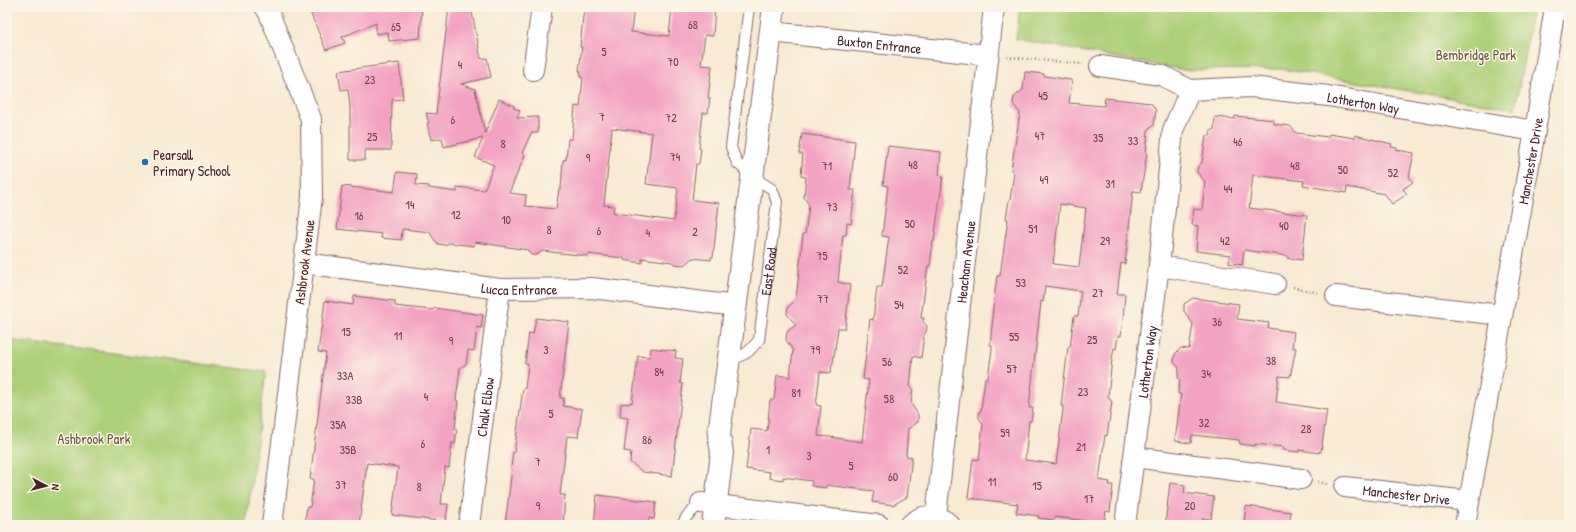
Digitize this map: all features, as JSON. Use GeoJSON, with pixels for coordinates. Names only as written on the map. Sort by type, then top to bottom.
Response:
{"type":"FeatureCollection","features":[{"type":"Feature","properties":{"kind":"street"},"geometry":{"type":"LineString","coordinates":[[533,70],[542,7]]}},
{"type":"Feature","properties":{"kind":"street","name":"East Road"},"geometry":{"type":"LineString","coordinates":[[698,525],[710,511],[722,453],[719,435],[774,7]]}},
{"type":"Feature","properties":{"kind":"street","name":"Heacham Avenue"},"geometry":{"type":"LineString","coordinates":[[943,521],[988,55],[994,7]]}},
{"type":"Feature","properties":{"kind":"street","name":"Manchester Drive"},"geometry":{"type":"LineString","coordinates":[[1465,525],[1468,501],[1535,131],[1555,7]]}},
{"type":"Feature","properties":{"kind":"street","name":"Ashbrook Avenue"},"geometry":{"type":"LineString","coordinates":[[272,9],[311,119],[312,197],[272,525]]}},
{"type":"Feature","properties":{"kind":"street","name":"Buxton Entrance"},"geometry":{"type":"LineString","coordinates":[[771,32],[988,55]]}},
{"type":"Feature","properties":{"kind":"street"},"geometry":{"type":"LineString","coordinates":[[1100,66],[1161,75],[1190,90]]}},
{"type":"Feature","properties":{"kind":"street","name":"Lotherton Way"},"geometry":{"type":"LineString","coordinates":[[1125,525],[1159,266],[1173,130],[1190,90],[1251,86],[1328,96],[1535,131]]}},
{"type":"Feature","properties":{"kind":"street","name":"Lucca Entrance"},"geometry":{"type":"LineString","coordinates":[[304,263],[500,289],[592,288],[736,306]]}},
{"type":"Feature","properties":{"kind":"street"},"geometry":{"type":"LineString","coordinates":[[1159,266],[1275,284]]}},
{"type":"Feature","properties":{"kind":"street","name":"Chalk Elbow"},"geometry":{"type":"LineString","coordinates":[[469,525],[500,289]]}},
{"type":"Feature","properties":{"kind":"street"},"geometry":{"type":"LineString","coordinates":[[1336,296],[1502,315]]}},
{"type":"Feature","properties":{"kind":"street"},"geometry":{"type":"LineString","coordinates":[[1134,457],[1301,479]]}},
{"type":"Feature","properties":{"kind":"street","name":"Manchester Drive"},"geometry":{"type":"LineString","coordinates":[[1345,487],[1468,501]]}},
{"type":"Feature","properties":{"kind":"street"},"geometry":{"type":"LineString","coordinates":[[710,511],[879,525]]}},
{"type":"Feature","properties":{"kind":"street"},"geometry":{"type":"LineString","coordinates":[[889,525],[910,525],[918,518],[927,516],[943,521]]}},
{"type":"Feature","properties":{"kind":"lane","name":"East Road"},"geometry":{"type":"LineString","coordinates":[[729,362],[748,352],[759,340],[776,210],[776,202],[772,190],[753,177],[737,163],[731,146],[749,7]]}},
{"type":"Feature","properties":{"kind":"lane"},"geometry":{"type":"LineString","coordinates":[[682,525],[687,516],[710,511]]}},
{"type":"Feature","properties":{"kind":"path"},"geometry":{"type":"LineString","coordinates":[[988,55],[1100,66]]}},
{"type":"Feature","properties":{"kind":"path"},"geometry":{"type":"LineString","coordinates":[[1275,284],[1336,296]]}},
{"type":"Feature","properties":{"kind":"path"},"geometry":{"type":"LineString","coordinates":[[1301,479],[1345,487]]}},
{"type":"Feature","properties":{"kind":"green space","name":"Bembridge Park"},"geometry":{"type":"Polygon","coordinates":[[[1020,7],[1533,7],[1515,109],[1281,69],[1184,70],[1016,39],[1020,7]]]}},
{"type":"Feature","properties":{"kind":"green space","name":"Ashbrook Park"},"geometry":{"type":"Polygon","coordinates":[[[7,340],[266,372],[246,525],[7,525],[7,340]]]}},
{"type":"Feature","properties":{"kind":"building"},"geometry":{"type":"Polygon","coordinates":[[[308,7],[422,7],[420,38],[389,41],[388,32],[376,34],[376,23],[342,37],[345,43],[326,50],[308,7]]]}},
{"type":"Feature","properties":{"kind":"building"},"geometry":{"type":"Polygon","coordinates":[[[449,7],[471,7],[481,59],[487,58],[491,77],[461,84],[475,89],[485,133],[499,99],[520,110],[517,118],[538,117],[538,133],[531,133],[522,153],[525,155],[509,193],[526,195],[525,206],[556,209],[559,189],[561,189],[563,160],[566,160],[568,139],[572,139],[575,106],[580,107],[583,78],[580,77],[581,71],[579,71],[584,7],[634,7],[631,32],[669,36],[672,7],[715,7],[713,36],[705,35],[701,65],[712,66],[708,98],[710,98],[708,113],[703,113],[699,148],[701,149],[699,164],[696,164],[692,200],[719,203],[713,257],[711,257],[711,260],[692,258],[684,265],[642,258],[642,263],[624,260],[624,258],[588,254],[588,256],[542,251],[537,255],[531,255],[528,250],[475,242],[474,246],[449,243],[445,245],[438,244],[431,235],[431,232],[402,229],[401,240],[381,238],[382,234],[337,229],[342,186],[394,192],[397,172],[417,174],[416,185],[429,186],[429,188],[457,192],[457,187],[484,190],[494,165],[475,157],[483,138],[444,147],[442,138],[431,140],[426,113],[436,114],[449,7]],[[612,128],[604,205],[614,206],[613,212],[615,213],[674,221],[678,188],[646,184],[652,133],[612,128]]]}},
{"type":"Feature","properties":{"kind":"building"},"geometry":{"type":"Polygon","coordinates":[[[399,63],[403,99],[392,100],[391,150],[365,150],[365,160],[350,160],[350,106],[348,89],[341,90],[338,71],[399,63]]]}},
{"type":"Feature","properties":{"kind":"building"},"geometry":{"type":"Polygon","coordinates":[[[1025,72],[1044,74],[1044,76],[1072,80],[1069,103],[1104,106],[1105,98],[1151,103],[1156,110],[1154,125],[1148,129],[1147,153],[1141,192],[1133,191],[1125,264],[1121,263],[1117,294],[1125,294],[1121,336],[1118,336],[1116,349],[1114,348],[1112,359],[1108,397],[1112,402],[1107,436],[1105,435],[1099,480],[1110,482],[1109,485],[1113,485],[1110,512],[1106,511],[1104,525],[1086,525],[1087,521],[1055,517],[1054,520],[1038,518],[1039,516],[1016,513],[1018,504],[968,498],[973,459],[979,460],[983,424],[979,418],[979,412],[981,411],[985,378],[988,378],[992,349],[992,345],[990,345],[997,276],[1000,276],[1008,219],[1006,219],[1014,173],[1011,170],[1020,113],[1013,104],[1014,97],[1023,90],[1025,72]],[[1060,204],[1053,264],[1079,267],[1086,208],[1060,204]],[[1045,286],[1043,302],[1041,301],[1029,408],[1033,408],[1031,421],[1029,421],[1025,460],[1056,464],[1063,409],[1063,406],[1061,406],[1068,347],[1070,347],[1074,316],[1078,316],[1081,291],[1045,286]]]}},
{"type":"Feature","properties":{"kind":"building"},"geometry":{"type":"Polygon","coordinates":[[[1235,116],[1274,120],[1274,124],[1290,126],[1296,133],[1328,137],[1329,134],[1355,138],[1355,135],[1392,144],[1391,147],[1397,148],[1397,150],[1414,153],[1409,177],[1413,182],[1403,189],[1407,194],[1392,204],[1385,194],[1347,187],[1346,193],[1303,185],[1304,181],[1253,175],[1249,208],[1307,215],[1302,260],[1287,258],[1288,256],[1244,250],[1242,265],[1229,263],[1230,255],[1196,251],[1198,226],[1192,225],[1194,209],[1202,210],[1205,182],[1197,172],[1198,166],[1202,163],[1206,136],[1210,136],[1211,130],[1214,130],[1215,117],[1235,119],[1235,116]]]}},
{"type":"Feature","properties":{"kind":"building"},"geometry":{"type":"Polygon","coordinates":[[[802,134],[855,141],[850,190],[855,190],[851,224],[847,223],[846,235],[843,235],[838,282],[850,285],[845,328],[838,328],[831,373],[820,372],[816,405],[821,406],[818,436],[862,442],[869,380],[863,379],[870,319],[873,320],[877,287],[882,287],[889,237],[882,236],[888,186],[883,185],[888,146],[941,152],[939,175],[943,176],[921,318],[924,318],[923,322],[927,326],[924,334],[921,358],[913,356],[910,388],[913,388],[911,403],[918,415],[918,422],[908,428],[906,456],[912,457],[907,497],[893,505],[872,502],[874,491],[826,485],[826,488],[811,486],[812,481],[783,477],[783,480],[769,478],[770,472],[746,469],[751,429],[767,431],[770,400],[774,400],[777,375],[790,377],[793,350],[786,340],[787,332],[796,325],[787,314],[788,307],[796,300],[803,234],[805,234],[809,205],[804,197],[806,177],[801,176],[803,154],[799,154],[802,134]]]}},
{"type":"Feature","properties":{"kind":"building"},"geometry":{"type":"Polygon","coordinates":[[[354,296],[395,301],[395,306],[432,310],[435,308],[483,315],[481,328],[477,327],[474,351],[468,350],[466,364],[460,368],[456,400],[458,401],[455,444],[452,443],[449,468],[445,467],[441,504],[448,504],[446,522],[392,515],[398,467],[367,463],[359,525],[306,525],[307,507],[310,507],[314,479],[310,479],[326,353],[318,352],[325,301],[353,305],[354,296]]]}},
{"type":"Feature","properties":{"kind":"building"},"geometry":{"type":"Polygon","coordinates":[[[1193,298],[1239,304],[1237,319],[1269,323],[1268,328],[1294,332],[1292,347],[1296,348],[1290,377],[1279,376],[1276,402],[1327,410],[1321,452],[1283,450],[1284,447],[1255,444],[1255,446],[1240,444],[1239,440],[1192,435],[1191,443],[1175,441],[1181,394],[1178,394],[1180,379],[1178,378],[1179,368],[1174,362],[1175,354],[1181,348],[1189,349],[1193,324],[1184,311],[1184,304],[1193,298]]]}},
{"type":"Feature","properties":{"kind":"building"},"geometry":{"type":"Polygon","coordinates":[[[536,318],[569,322],[560,398],[564,398],[563,406],[582,409],[578,437],[567,436],[560,495],[565,495],[563,525],[505,525],[513,452],[514,453],[523,389],[525,389],[528,364],[525,363],[529,333],[533,334],[536,318]]]}},
{"type":"Feature","properties":{"kind":"building"},"geometry":{"type":"Polygon","coordinates":[[[651,348],[676,351],[675,358],[683,359],[680,383],[683,384],[672,476],[643,472],[630,462],[631,452],[624,451],[628,418],[620,417],[621,403],[632,403],[638,356],[650,357],[651,348]]]}},
{"type":"Feature","properties":{"kind":"building"},"geometry":{"type":"Polygon","coordinates":[[[1170,483],[1185,485],[1184,493],[1214,497],[1211,519],[1203,518],[1202,525],[1165,525],[1170,483]]]}},
{"type":"Feature","properties":{"kind":"building"},"geometry":{"type":"Polygon","coordinates":[[[597,495],[656,502],[654,519],[649,518],[648,525],[594,525],[597,495]]]}},
{"type":"Feature","properties":{"kind":"building"},"geometry":{"type":"Polygon","coordinates":[[[1246,506],[1291,512],[1289,525],[1244,525],[1246,506]]]}},
{"type":"Feature","properties":{"kind":"place","name":"Pearsall Primary School"},"geometry":{"type":"Point","coordinates":[145,162]}}]}
